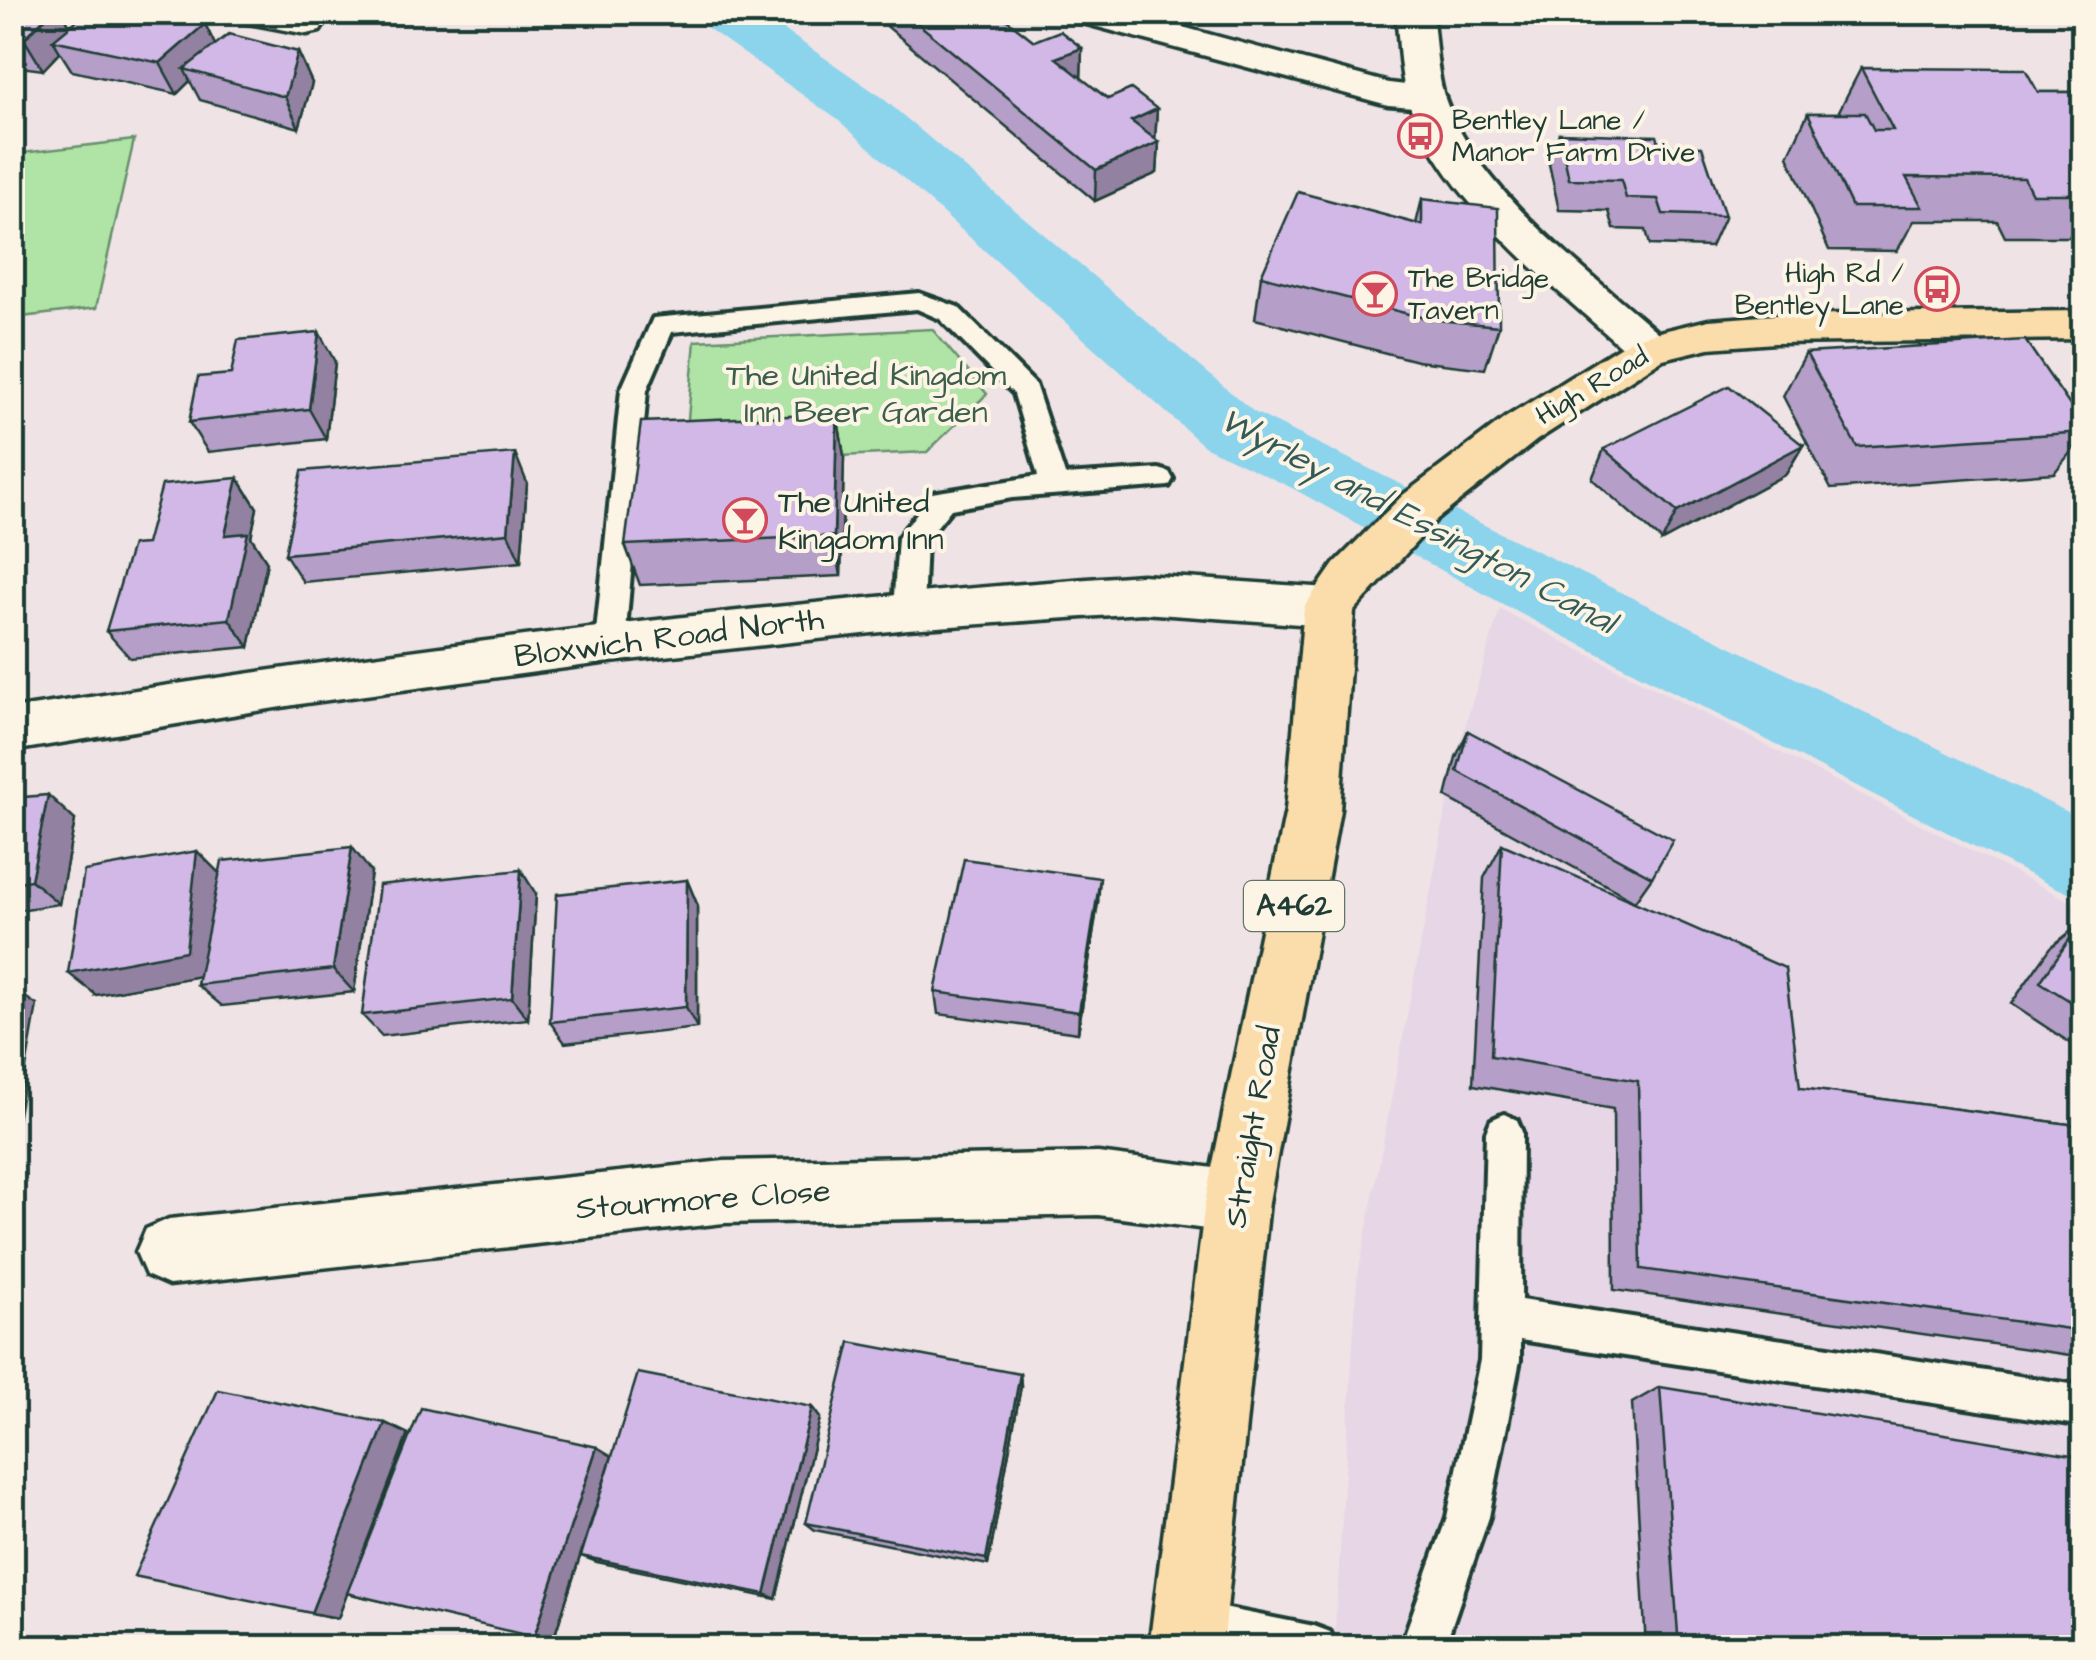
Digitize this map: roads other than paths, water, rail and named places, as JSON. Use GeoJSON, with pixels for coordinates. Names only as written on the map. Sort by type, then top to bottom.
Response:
{"type":"FeatureCollection","features":[{"type":"Feature","properties":{"kind":"main road","name":"High Road"},"geometry":{"type":"LineString","coordinates":[[1340,592],[1420,508],[1521,429],[1649,348],[1708,334],[1775,329],[2084,324]]}},
{"type":"Feature","properties":{"kind":"main road","name":"Straight Road"},"geometry":{"type":"LineString","coordinates":[[1187,1635],[1237,1202],[1313,810],[1340,592]]}},
{"type":"Feature","properties":{"kind":"street"},"geometry":{"type":"LineString","coordinates":[[246,12],[307,23]]}},
{"type":"Feature","properties":{"kind":"street"},"geometry":{"type":"LineString","coordinates":[[1086,12],[1388,94],[1426,97]]}},
{"type":"Feature","properties":{"kind":"street"},"geometry":{"type":"LineString","coordinates":[[1414,12],[1426,97],[1454,156],[1550,259],[1649,348]]}},
{"type":"Feature","properties":{"kind":"street","name":"Bloxwich Road North"},"geometry":{"type":"LineString","coordinates":[[12,730],[306,682],[610,642],[908,610],[1142,594],[1340,592]]}},
{"type":"Feature","properties":{"kind":"street","name":"Stourmore Close"},"geometry":{"type":"LineString","coordinates":[[169,1252],[724,1192],[1098,1184],[1237,1202]]}},
{"type":"Feature","properties":{"kind":"lane"},"geometry":{"type":"LineString","coordinates":[[610,642],[634,390],[662,324],[919,301],[949,312],[1026,390],[1055,486]]}},
{"type":"Feature","properties":{"kind":"lane"},"geometry":{"type":"LineString","coordinates":[[908,610],[912,538],[942,500],[1012,488],[1159,480]]}},
{"type":"Feature","properties":{"kind":"lane"},"geometry":{"type":"LineString","coordinates":[[1422,1648],[1468,1518],[1500,1360],[1504,1132]]}},
{"type":"Feature","properties":{"kind":"lane"},"geometry":{"type":"LineString","coordinates":[[1500,1317],[2084,1406]]}},
{"type":"Feature","properties":{"kind":"lane"},"geometry":{"type":"LineString","coordinates":[[1187,1635],[1314,1648]]}},
{"type":"Feature","properties":{"kind":"waterway","name":"Wyrley and Essington Canal"},"geometry":{"type":"LineString","coordinates":[[721,12],[859,108],[1229,429],[1317,470],[1548,593],[2084,861]]}},
{"type":"Feature","properties":{"kind":"place","name":"Bentley Lane / Manor Farm Drive"},"geometry":{"type":"Point","coordinates":[1420,136]}},
{"type":"Feature","properties":{"kind":"place","name":"High Rd / Bentley Lane"},"geometry":{"type":"Point","coordinates":[1937,289]}},
{"type":"Feature","properties":{"kind":"place","name":"The Bridge Tavern"},"geometry":{"type":"Point","coordinates":[1375,294]}},
{"type":"Feature","properties":{"kind":"place","name":"The United Kingdom Inn"},"geometry":{"type":"Point","coordinates":[745,520]}},
{"type":"Feature","properties":{"kind":"park label","name":"The United Kingdom Inn Beer Garden"},"geometry":{"type":"Point","coordinates":[866,394]}}]}
